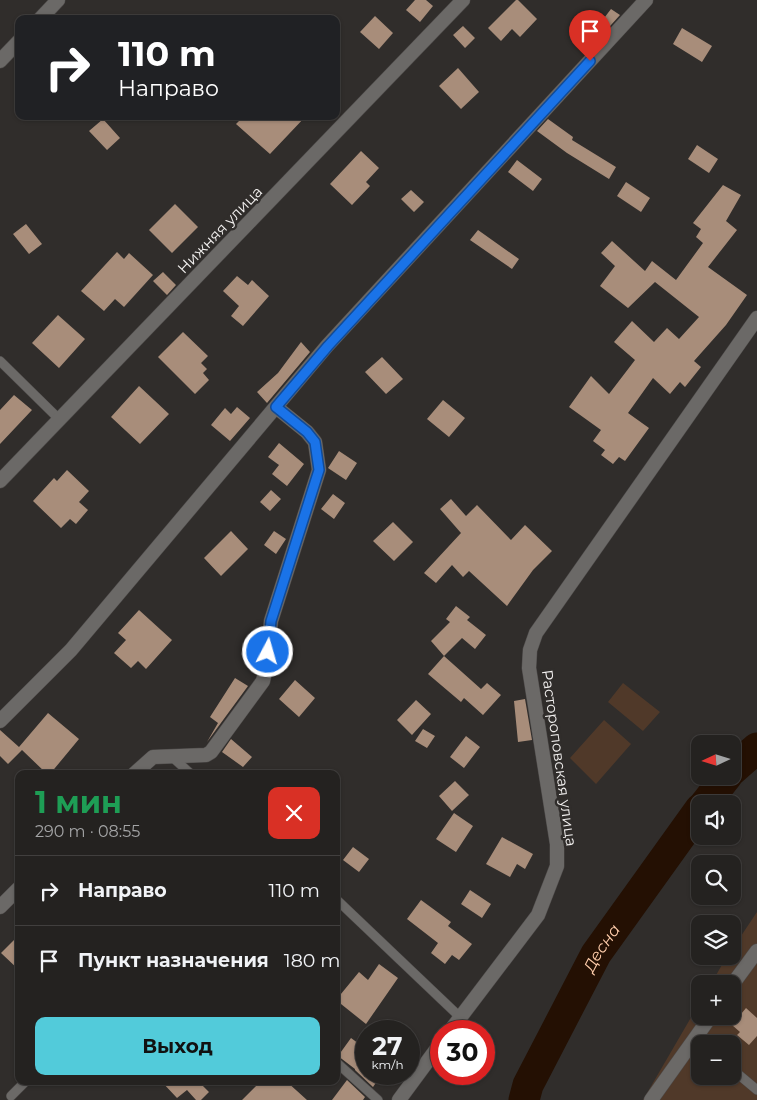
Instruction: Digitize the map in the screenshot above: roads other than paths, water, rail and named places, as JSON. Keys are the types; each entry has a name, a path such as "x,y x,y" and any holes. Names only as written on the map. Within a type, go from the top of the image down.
{"street":[{"path":"44,15 58,0"},
{"name":"Нижняя улица","path":"0,481 463,0"},
{"path":"0,721 71,650 328,346 643,1"},
{"path":"0,61 15,45"},
{"name":"Растороповская улица","path":"461,1018 538,915 557,866 557,844 529,668 530,650 536,633 757,318"},
{"path":"138,770 153,757 206,755 211,752 263,681 267,663 271,621 319,470 315,442 307,432 276,407"},
{"path":"0,907 15,892"},
{"path":"739,975 757,951"},
{"path":"652,1100 691,1051"},
{"path":"399,1100 430,1058"}],"lane":[{"path":"0,361 60,420"},
{"path":"170,755 187,770"},
{"path":"340,903 461,1018"},
{"path":"340,1066 378,1100"},
{"path":"741,1077 757,1090"},
{"path":"11,1096 22,1085"}],"waterway":[{"name":"Десна","path":"741,762 757,748"},
{"name":"Десна","path":"712,795 720,785"},
{"name":"Десна","path":"524,1100 528,1085 596,954 691,822"}]}
